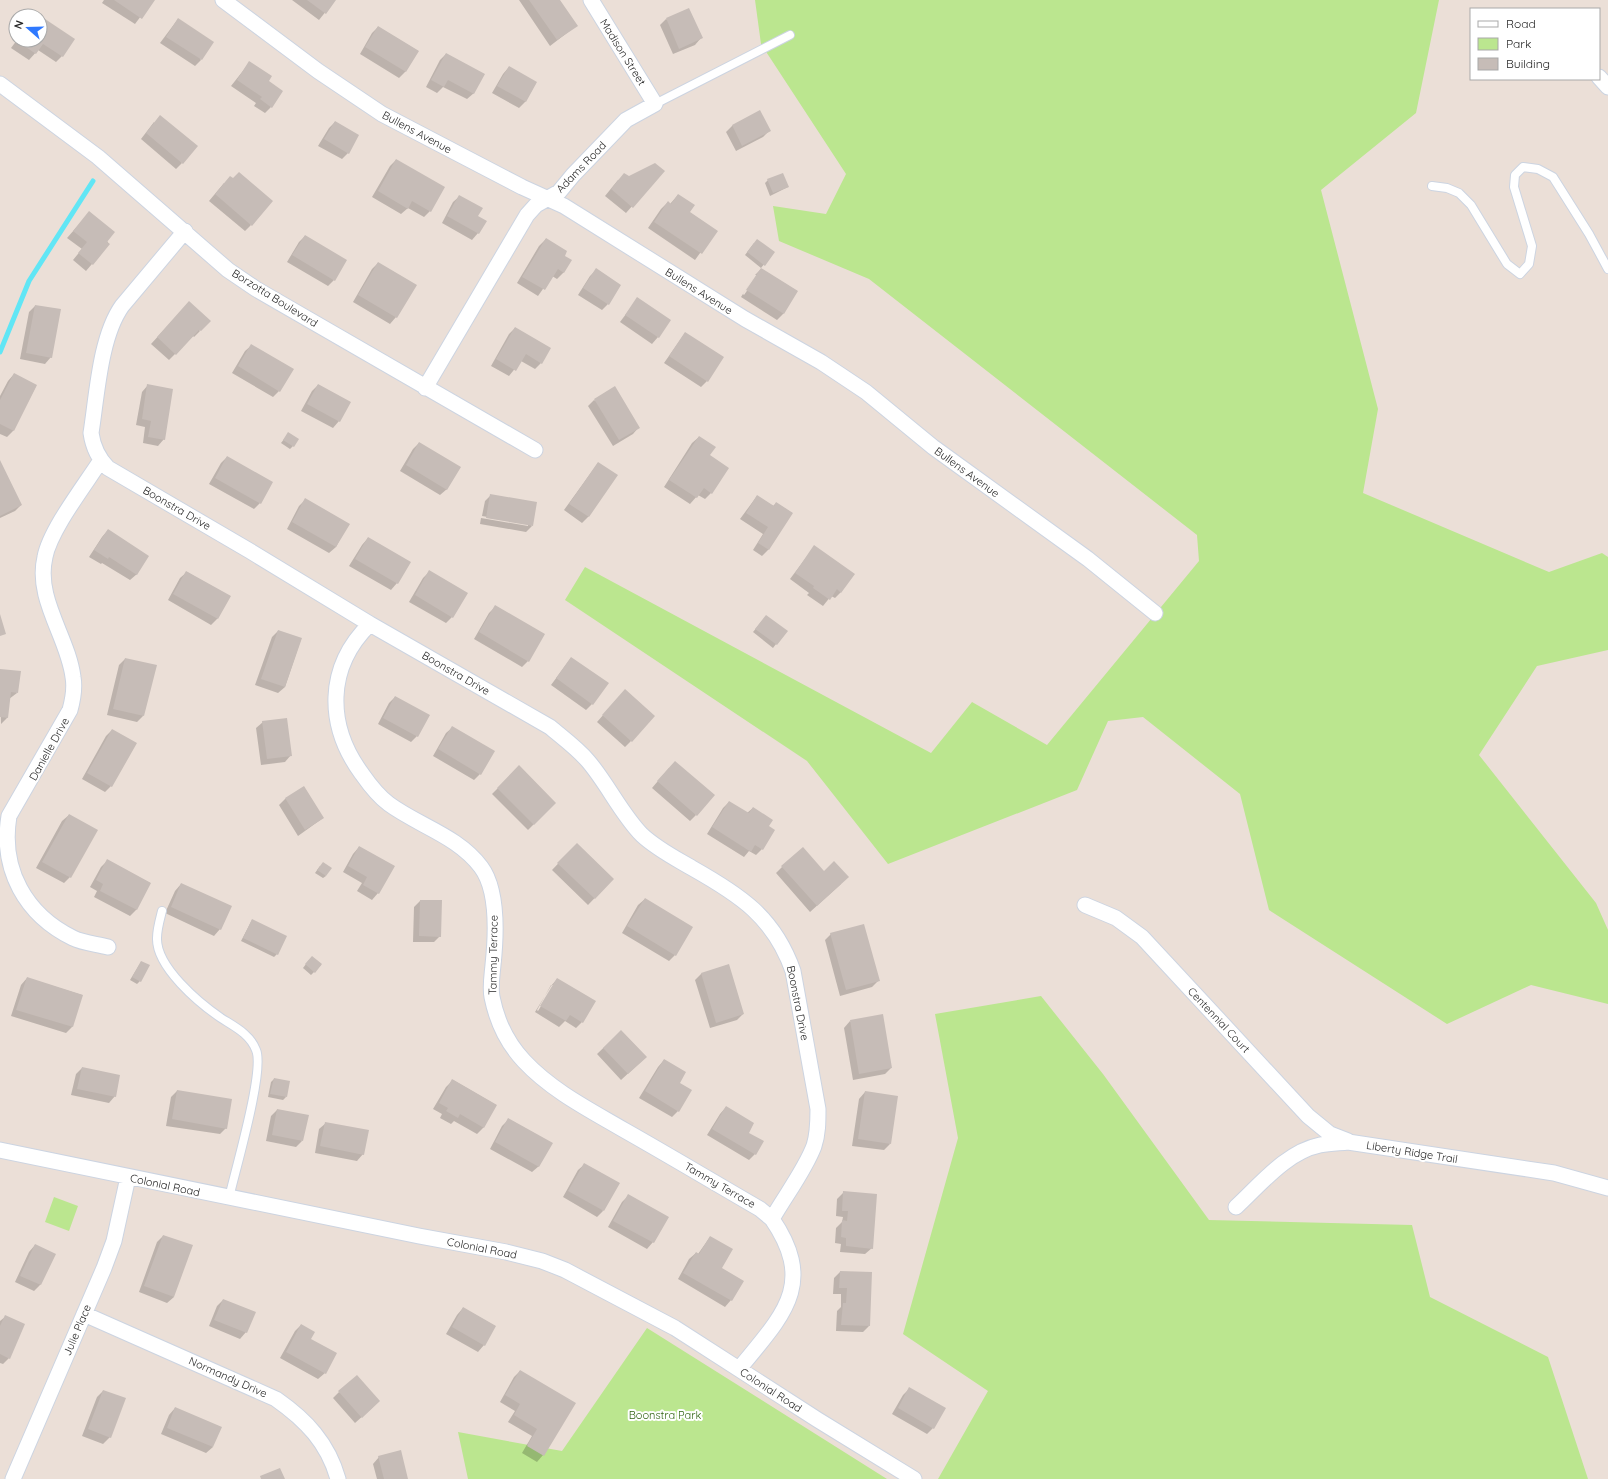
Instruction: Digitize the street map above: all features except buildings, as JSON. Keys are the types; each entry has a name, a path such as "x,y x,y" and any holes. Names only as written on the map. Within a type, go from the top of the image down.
{"street":[{"name":"Bullens Avenue","path":"223,0 318,71 382,114 564,206 745,319 821,362 866,392 933,447 1088,559 1155,612"},
{"name":"Madison Street","path":"591,0 655,104"},
{"path":"1600,78 1608,87"},
{"name":"Borzotta Boulevard","path":"0,84 98,157 228,270 256,289 425,388 535,450"},
{"name":"Adams Road","path":"425,388 527,215 536,205 559,192 573,175 626,120 655,104"},
{"name":"Boonstra Drive","path":"184,231 122,306 115,316 108,333 91,433 93,447 100,460 108,468 250,551 370,624 550,727 570,743 588,762 641,834 660,850 721,884 742,898 760,914 775,932 786,951 793,971 818,1109 818,1128 814,1146 797,1178 772,1219"},
{"name":"Danielle Drive","path":"100,460 50,541 44,558 43,575 46,593 73,676 74,694 70,710 10,816 5,827 3,844 4,863 11,881 22,898 36,914 53,927 73,938 108,947"},
{"name":"Tammy Terrace","path":"370,624 351,646 341,665 337,678 335,700 337,721 344,743 358,770 388,804 455,842 470,854 482,868 491,884 494,900 491,991 495,1011 502,1030 510,1043 524,1061 541,1077 579,1103 760,1209 772,1219 783,1236 791,1254 794,1271 793,1289 787,1305 770,1331 739,1369"},
{"name":"Centennial Court","path":"1085,905 1116,918 1142,937 1308,1116 1330,1134 1348,1142"},
{"name":"Liberty Ridge Trail","path":"1236,1207 1285,1162 1301,1152 1320,1145 1348,1142 1554,1173 1608,1188"},
{"name":"Colonial Road","path":"0,1150 229,1198 506,1252 542,1261 565,1270 675,1328 914,1479"},
{"name":"Julie Place","path":"13,1479 114,1241 128,1177"},
{"name":"Normandy Drive","path":"84,1314 276,1399 295,1412 311,1427 324,1445 334,1463 338,1479"}],"lane":[{"name":"Adams Road","path":"655,104 790,35"},
{"path":"1432,186 1447,188 1459,193 1472,205 1507,264 1520,274 1529,264 1532,246 1514,187 1515,175 1523,168 1538,169 1553,177 1589,234 1608,269"},
{"path":"162,911 156,938 163,958 182,986 205,1007 247,1034 257,1051 257,1078 229,1198"}],"green space":[{"path":"755,0 1439,0 1416,113 1321,190 1378,409 1363,493 1549,572 1602,553 1608,557 1608,650 1537,666 1479,755 1596,903 1608,930 1608,1004 1531,985 1447,1024 1269,910 1240,794 1143,717 1108,721 1077,790 888,864 807,761 565,600 585,567 931,753 972,702 1047,745 1199,561 1197,535 869,279 779,241 773,206 826,214 846,174 761,44"},
{"path":"1041,996 1103,1074 1209,1220 1412,1225 1430,1297 1548,1357 1588,1479 938,1479 988,1391 903,1334 958,1138 935,1014"},
{"path":"54,1197 78,1206 69,1231 45,1222"},
{"name":"Boonstra Park","path":"647,1328 887,1479 468,1479 458,1432 562,1451"}],"waterway":[{"path":"0,352 29,281 93,181"}]}
